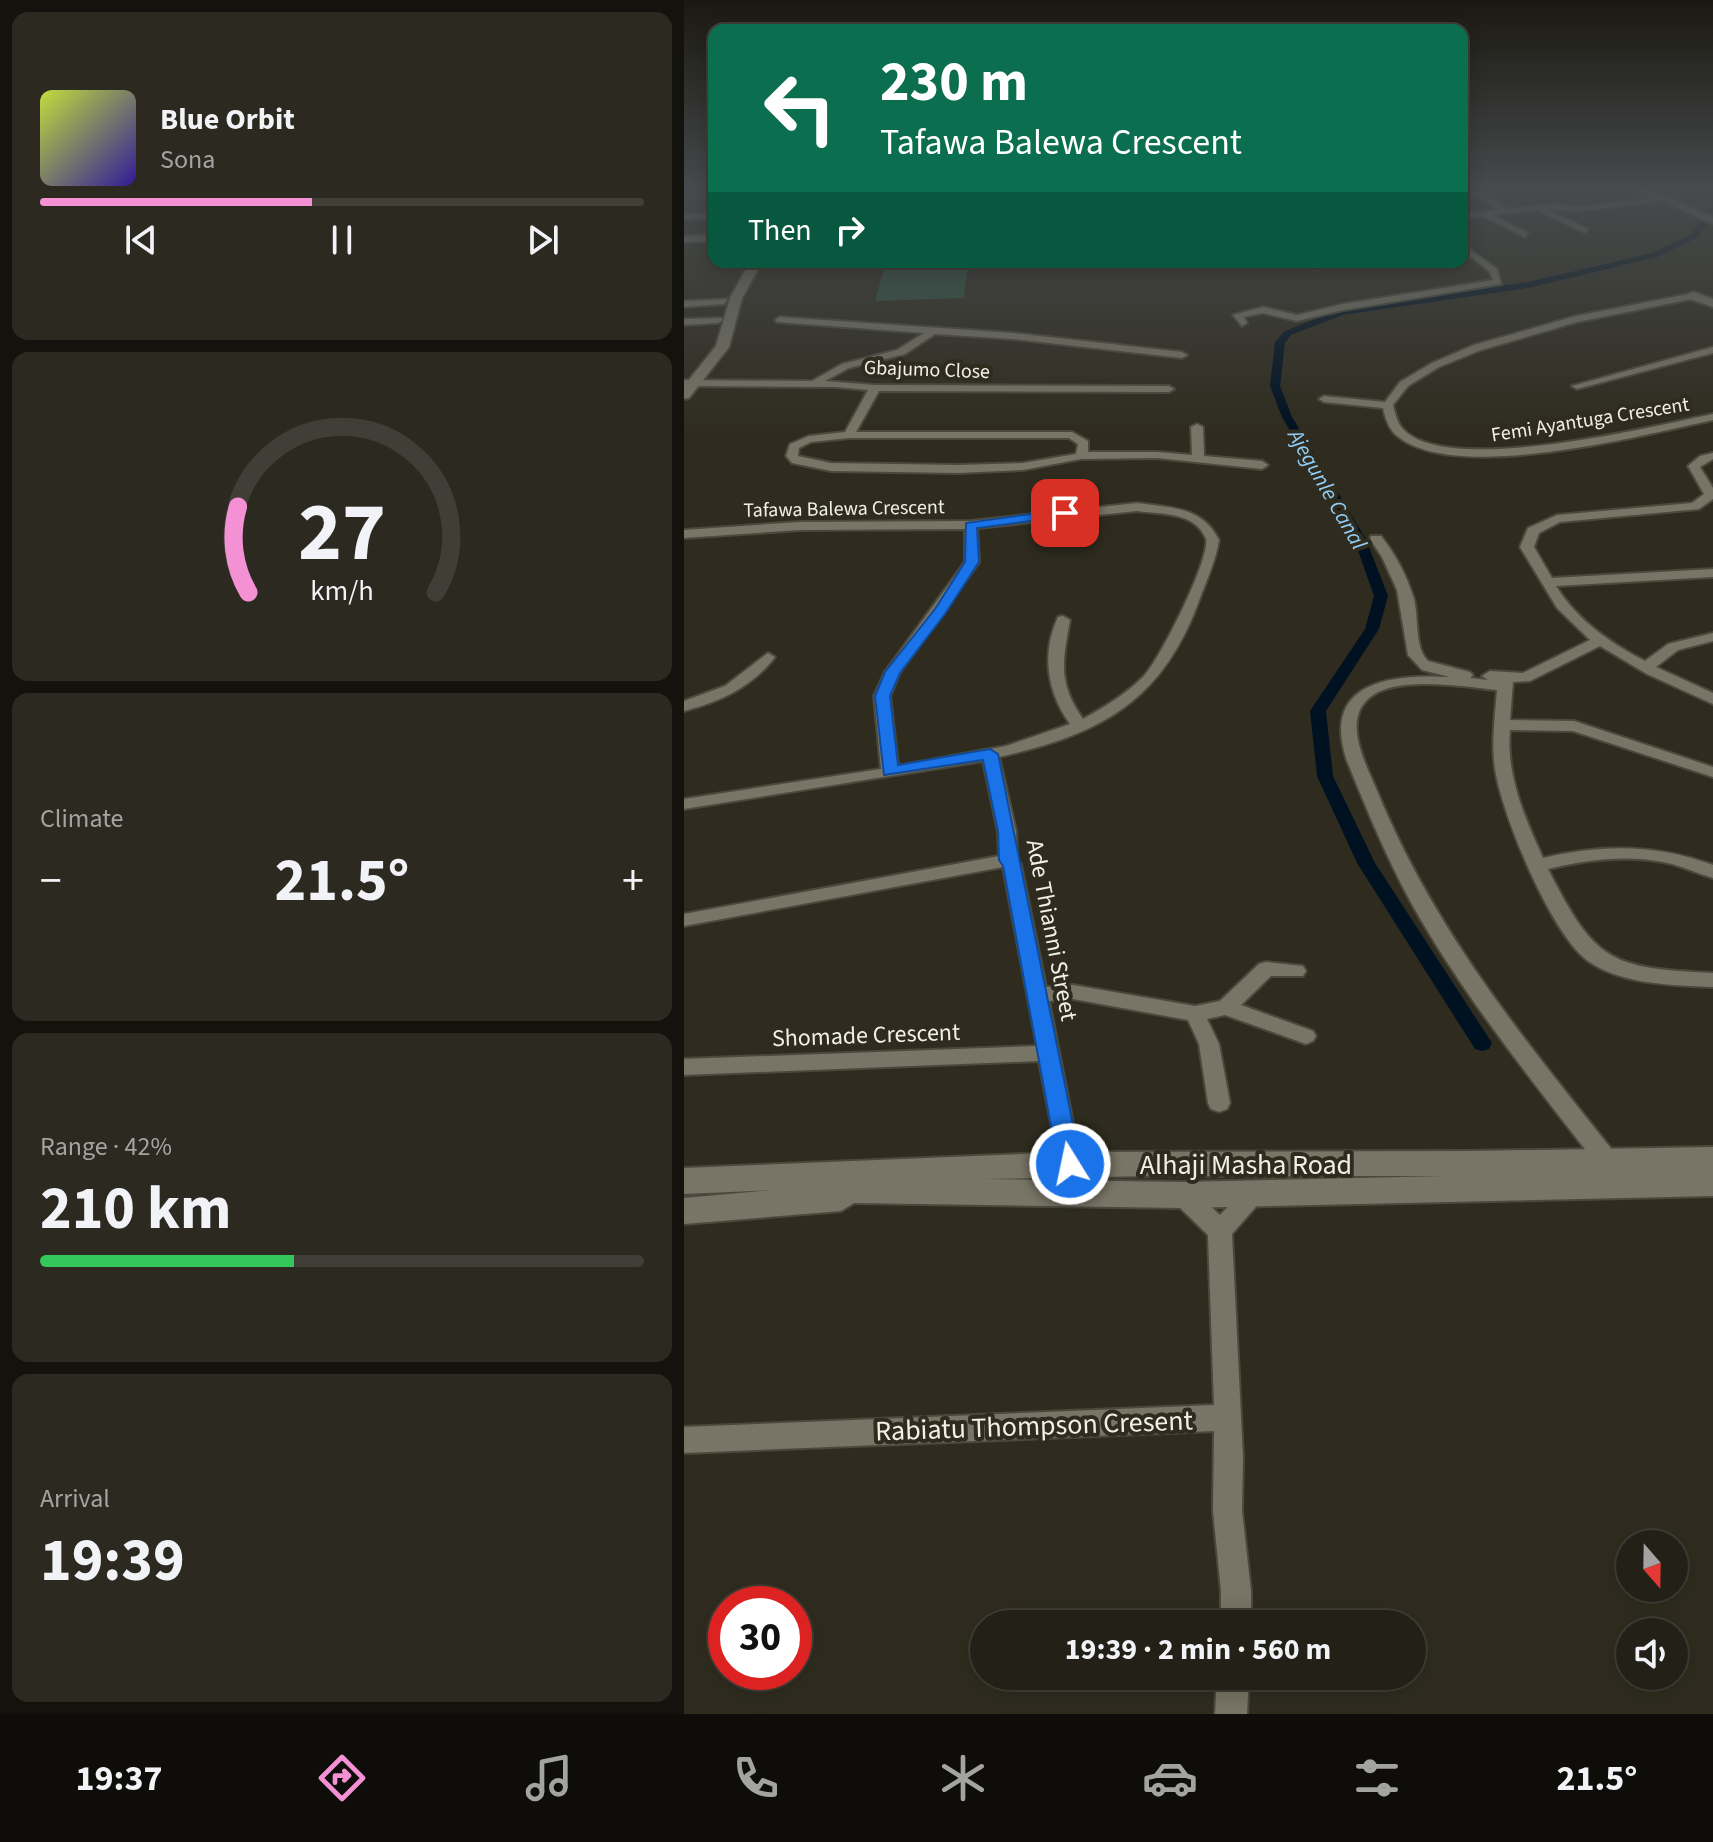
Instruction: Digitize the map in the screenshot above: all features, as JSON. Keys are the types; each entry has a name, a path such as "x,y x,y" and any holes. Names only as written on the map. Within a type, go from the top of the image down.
{"street":[{"path":"687,381 722,347 743,270"},
{"path":"684,395 687,381 708,351 724,301 750,270"},
{"path":"1242,323 1238,315 1248,310 1263,310 1297,318 1352,305 1498,282 1498,275 1493,270"},
{"path":"1324,399 1388,405 1399,386 1425,369 1477,347 1599,315 1704,297"},
{"path":"684,304 724,301"},
{"path":"684,322 718,320"},
{"path":"780,320 1027,337 1182,355"},
{"path":"816,383 841,366 903,351 934,330"},
{"path":"1577,386 1713,350"},
{"name":"Gbajumo Close","path":"687,381 816,383 875,388 1169,389"},
{"path":"849,435 875,388"},
{"name":"Femi Ayantuga Crescent","path":"1388,405 1391,421 1401,434 1416,443 1463,455 1575,443 1713,417"},
{"path":"1197,427 1198,458"},
{"path":"1081,456 1084,443 1072,435 849,435 809,439 794,446 792,456 796,461 831,467 1020,466 1081,456 1157,455 1262,465"},
{"path":"1713,456 1704,458 1694,466 1710,492 1710,498 1690,508 1580,516 1543,525 1533,531 1527,547 1560,603 1601,640 1647,667 1713,699"},
{"name":"Tafawa Balewa Crescent","path":"684,534 800,526 971,525 1128,507 1188,514 1207,528 1213,540 1210,555 1169,655 1149,680 1122,702 1079,725 990,754 684,804"},
{"path":"890,772 882,696 893,672 972,562 971,525"},
{"path":"1376,539 1393,563 1412,624 1414,655 1425,666 1506,681"},
{"path":"1549,582 1713,573"},
{"path":"1063,620 1054,680 1058,696 1079,725"},
{"path":"1647,667 1673,647 1713,637"},
{"path":"1600,1170 1465,973 1408,877 1374,806 1351,748 1351,713 1360,697 1371,689 1412,681 1506,681 1525,678 1601,640"},
{"path":"684,706 729,692 750,678 768,657"},
{"path":"1412,681 1425,666"},
{"path":"1506,681 1502,763 1516,815 1575,936 1591,953 1613,966 1633,972 1713,980"},
{"path":"1502,725 1574,726 1713,772"},
{"name":"Ade Thianni Street","path":"990,754 1007,831 1008,860 1012,865 1039,995 1070,1164"},
{"path":"1540,865 1593,853 1624,850 1662,854 1713,872"},
{"path":"684,920 1008,860"},
{"path":"1039,995 1073,992 1195,1014 1226,1007 1242,994 1259,973 1275,968 1296,971"},
{"path":"1226,1007 1306,1036"},
{"path":"1195,1014 1209,1044 1219,1103"},
{"name":"Shomade Crescent","path":"684,1067 1050,1053"},
{"name":"Alhaji Masha Road","path":"684,1181 816,1178 1182,1195 1255,1194 1713,1159"},
{"path":"684,1166 831,1164 899,1180"},
{"name":"Alhaji Masha Road","path":"684,1192 899,1180 1070,1164 1488,1177"},
{"name":"Alhaji Masha Road","path":"1600,1170 1713,1183"},
{"path":"684,1211 784,1205 899,1180"},
{"path":"1220,1231 1255,1194"},
{"path":"1182,1195 1220,1231 1225,1297 1225,1418"},
{"name":"Rabiatu Thompson Cresent","path":"684,1440 1225,1418 1229,1454 1227,1497 1238,1592 1237,1610"},
{"path":"1231,1714 1232,1690"}],"green space":[{"path":"884,270 967,270 964,298 875,301"}],"waterway":[{"name":"Ajegunle Canal","path":"1482,1043 1366,863 1325,776 1318,711 1372,629 1381,596 1360,539 1287,417 1275,386 1280,342 1288,333 1341,312 1528,285 1592,270"}],"route":[{"path":"1065,513 971,525 972,562 940,611 893,672 882,696 882,709 890,772 990,754 1007,831 1008,860 1012,865 1039,995 1070,1164"}]}
